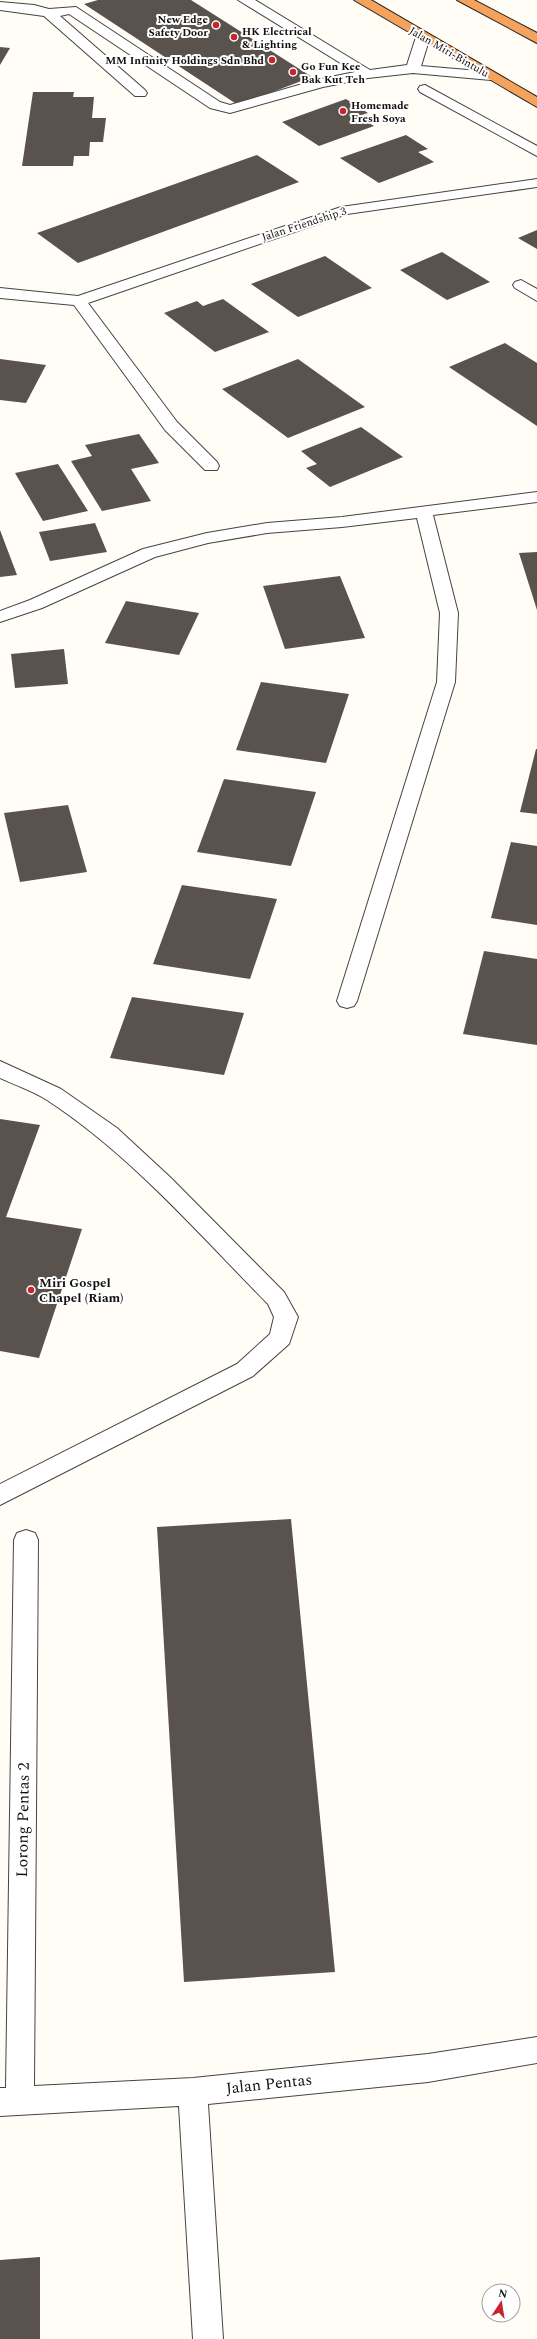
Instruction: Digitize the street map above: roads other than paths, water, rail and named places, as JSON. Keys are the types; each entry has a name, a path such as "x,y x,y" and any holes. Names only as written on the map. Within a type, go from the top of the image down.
{"highway":[{"name":"Jalan Miri-Bintulu","path":"362,0 537,103"},
{"path":"464,0 537,39"}],"street":[{"path":"245,0 368,74"},
{"path":"49,13 73,5 215,105 230,109 294,90 368,74 413,69 492,76"},
{"path":"0,6 34,9 49,13 140,93"},
{"path":"413,69 423,37"},
{"path":"424,88 537,152"},
{"name":"Jalan Friendship 3","path":"0,293 79,301 318,218 346,210 379,204 537,183"},
{"path":"521,285 537,296"},
{"path":"79,301 171,426 211,466"},
{"path":"0,617 36,604 149,553 200,540 267,528 424,512 537,497"},
{"path":"348,1001 446,682 449,613 424,512"},
{"path":"0,1069 53,1094 109,1134 163,1184 276,1298 286,1317 281,1338 245,1370 0,1495"},
{"name":"Lorong Pentas 2","path":"10,2101 26,1540"},
{"name":"Jalan Pentas","path":"10,2101 192,2092 428,2068 537,2050"},
{"path":"192,2092 208,2339"}],"place":[{"name":"New Edge Safety Door","path":"216,25"},
{"name":"HK Electrical & Lighting","path":"234,37"},
{"name":"MM Infinity Holdings Sdn Bhd","path":"272,60"},
{"name":"Go Fun Kee Bak Kut Teh","path":"293,72"},
{"name":"Homemade Fresh Soya","path":"343,111"},
{"name":"Miri Gospel Chapel (Riam)","path":"31,1290"}]}
